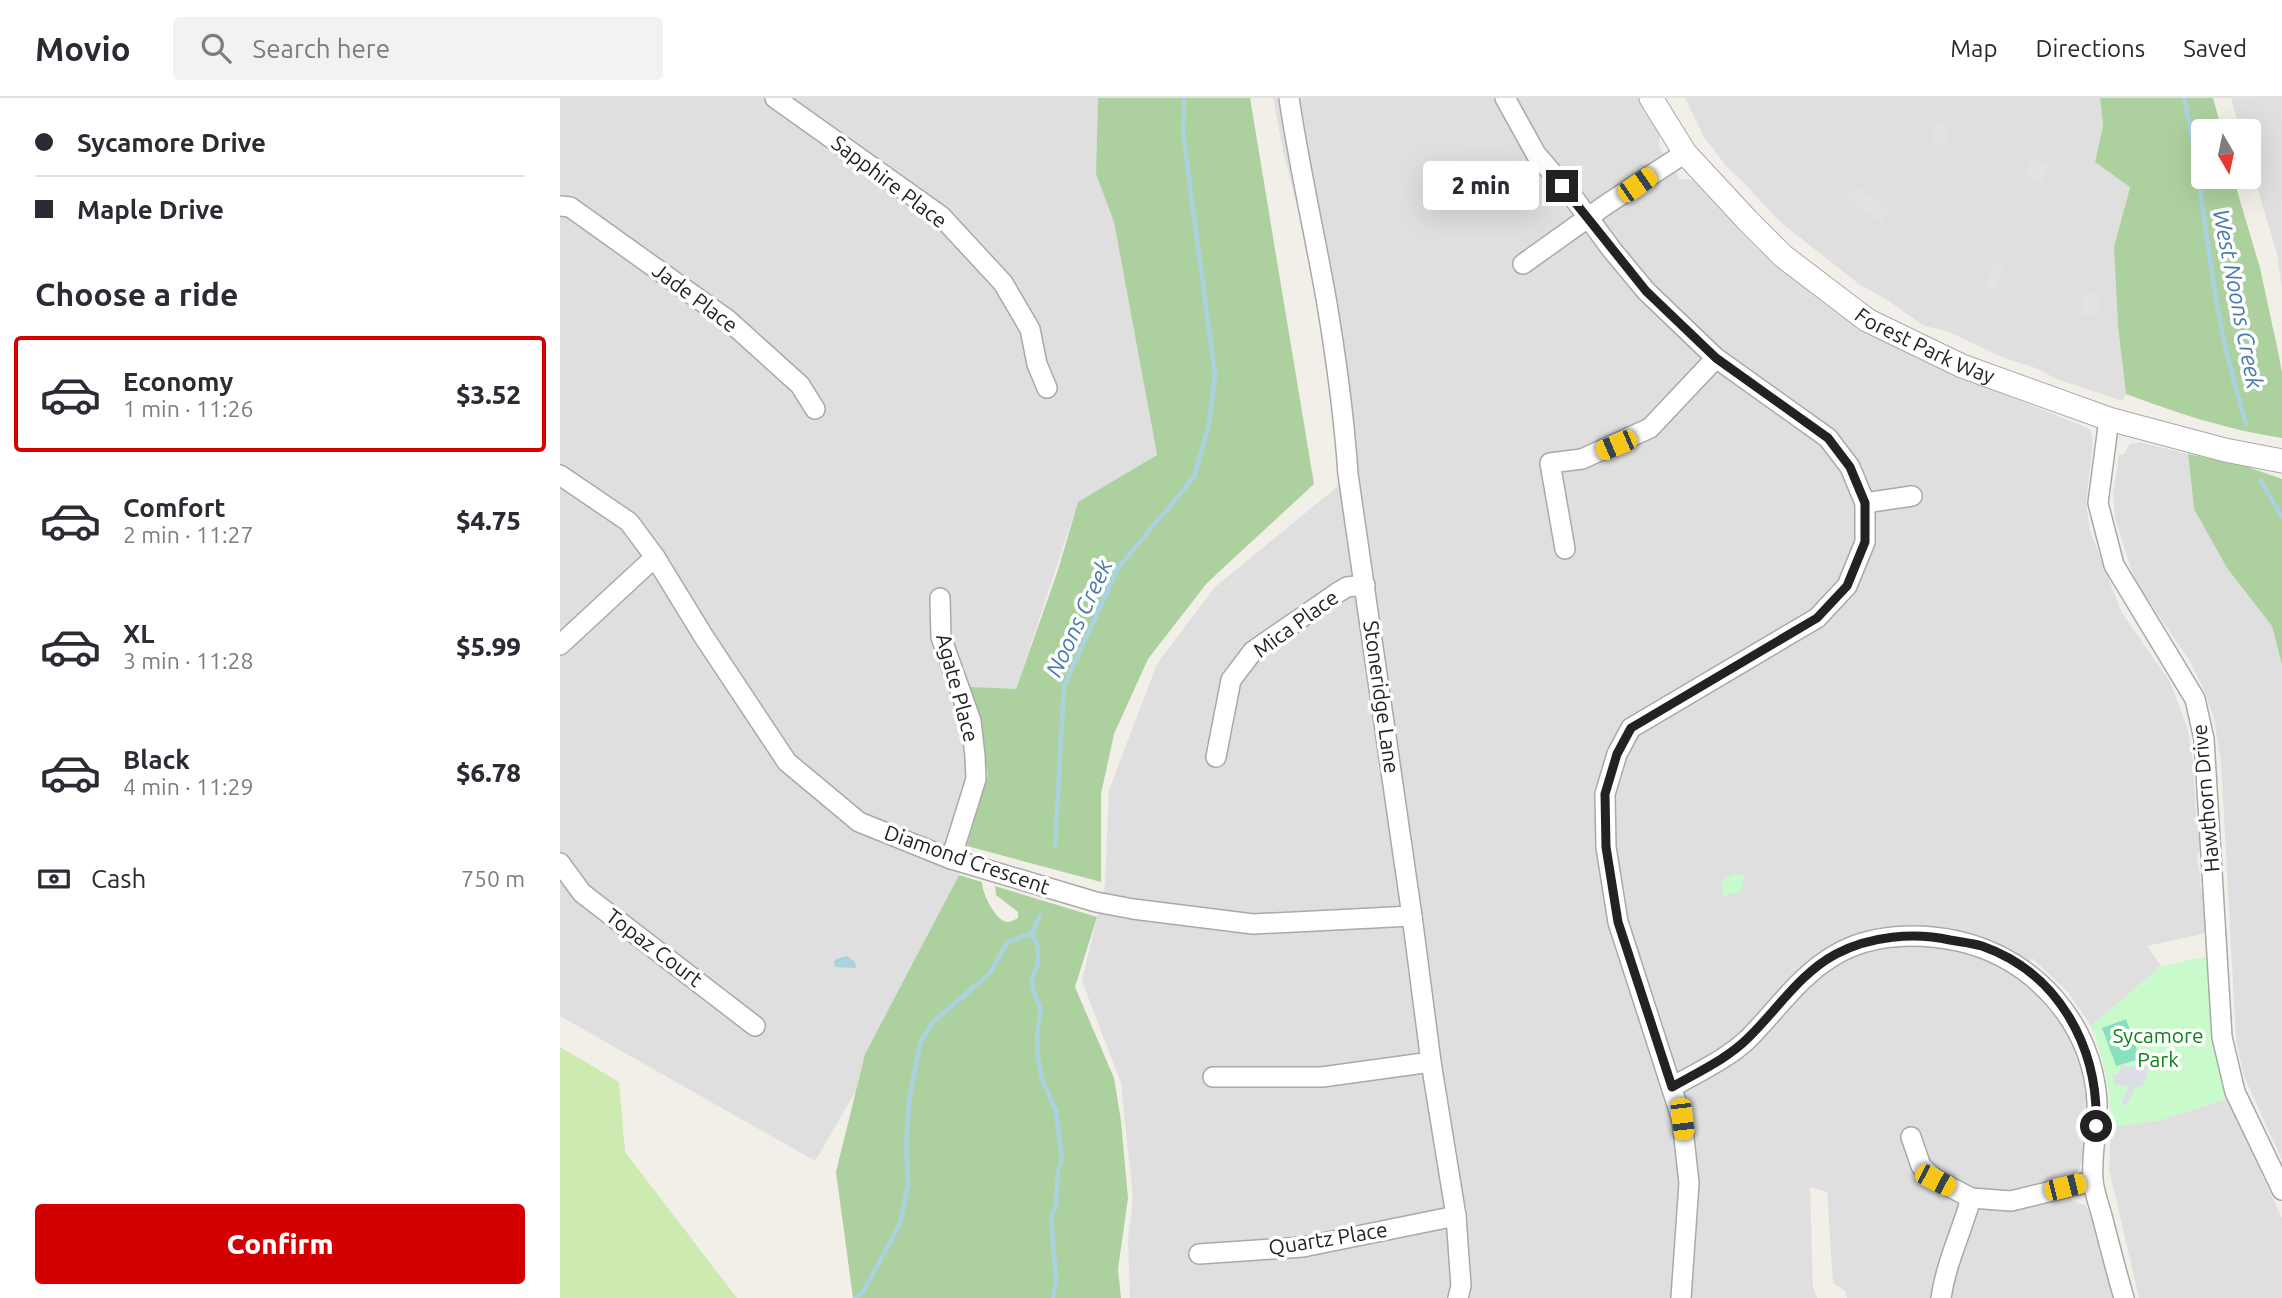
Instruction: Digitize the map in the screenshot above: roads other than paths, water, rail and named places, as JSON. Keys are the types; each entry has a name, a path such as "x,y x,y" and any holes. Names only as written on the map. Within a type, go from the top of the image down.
{"street":[{"name":"Sapphire Place","path":"775,98 941,216 1003,283 1030,328 1037,364 1047,388"},
{"name":"Stoneridge Lane","path":"1289,98 1297,157 1326,299 1343,404 1348,474 1431,1062 1456,1216 1461,1286 1458,1298"},
{"path":"1505,98 1536,155 1646,291 1716,358 1828,438 1850,467 1865,503 1865,542 1847,586 1817,618 1631,728 1617,754 1605,794 1606,847 1618,922 1682,1119 1689,1183 1681,1298"},
{"name":"Forest Park Way","path":"1651,98 1685,153 1748,221 1783,256 1867,320 1962,366 2109,419 2225,450 2282,461"},
{"path":"1523,264 1685,153"},
{"name":"Jade Place","path":"560,206 570,207 728,320 800,385 815,409"},
{"path":"1565,549 1550,463 1582,459 1650,428 1716,358"},
{"name":"Hawthorn Drive","path":"2109,419 2098,503 2114,565 2194,699 2204,739 2221,1037 2235,1092 2282,1191"},
{"name":"Diamond Crescent","path":"560,475 629,522 655,557 704,638 787,762 859,822 951,859 1096,902 1133,909 1253,924 1412,916"},
{"path":"1865,503 1912,495"},
{"path":"560,645 655,557"},
{"name":"Mica Place","path":"1216,757 1231,680 1253,651 1347,587 1365,585"},
{"name":"Agate Place","path":"940,598 941,637 971,720 976,768 976,779 951,859"},
{"name":"Topaz Court","path":"560,863 582,893 755,1026"},
{"path":"1672,1087 1716,1062 1746,1040 1805,976 1837,953 1880,938 1929,935 1982,946 2018,965 2057,1000 2078,1034 2089,1061 2096,1087 2097,1105 2093,1181 2123,1298"},
{"path":"1213,1077 1322,1077 1431,1062"},
{"path":"1911,1137 1921,1166 1935,1180 1971,1198 2011,1201 2093,1181"},
{"path":"1941,1298 1946,1272 1971,1198"},
{"name":"Quartz Place","path":"1199,1254 1303,1247 1456,1216"}],"water":[{"path":"847,956 855,962 856,968 835,967 836,959"}],"waterway":[{"name":"Noons Creek","path":"1055,846 1064,686 1118,568 1194,477 1209,425 1215,375 1183,133 1184,98"},
{"name":"West Noons Creek","path":"2184,98 2221,326 2246,424"},
{"name":"West Noons Creek","path":"2261,481 2282,517"},
{"name":"Noons Creek","path":"855,1298 863,1292 900,1224 908,1184 906,1142 910,1096 920,1043 933,1022 989,974 1008,942 1032,933 1040,915"},
{"path":"1032,933 1038,947 1038,965 1032,977 1032,987 1041,1010 1037,1034 1038,1059 1042,1079 1056,1111 1062,1160 1058,1170 1056,1205 1051,1217 1056,1280 1053,1298"}],"park label":[{"name":"Sycamore Park","path":"2158,1048"}]}
